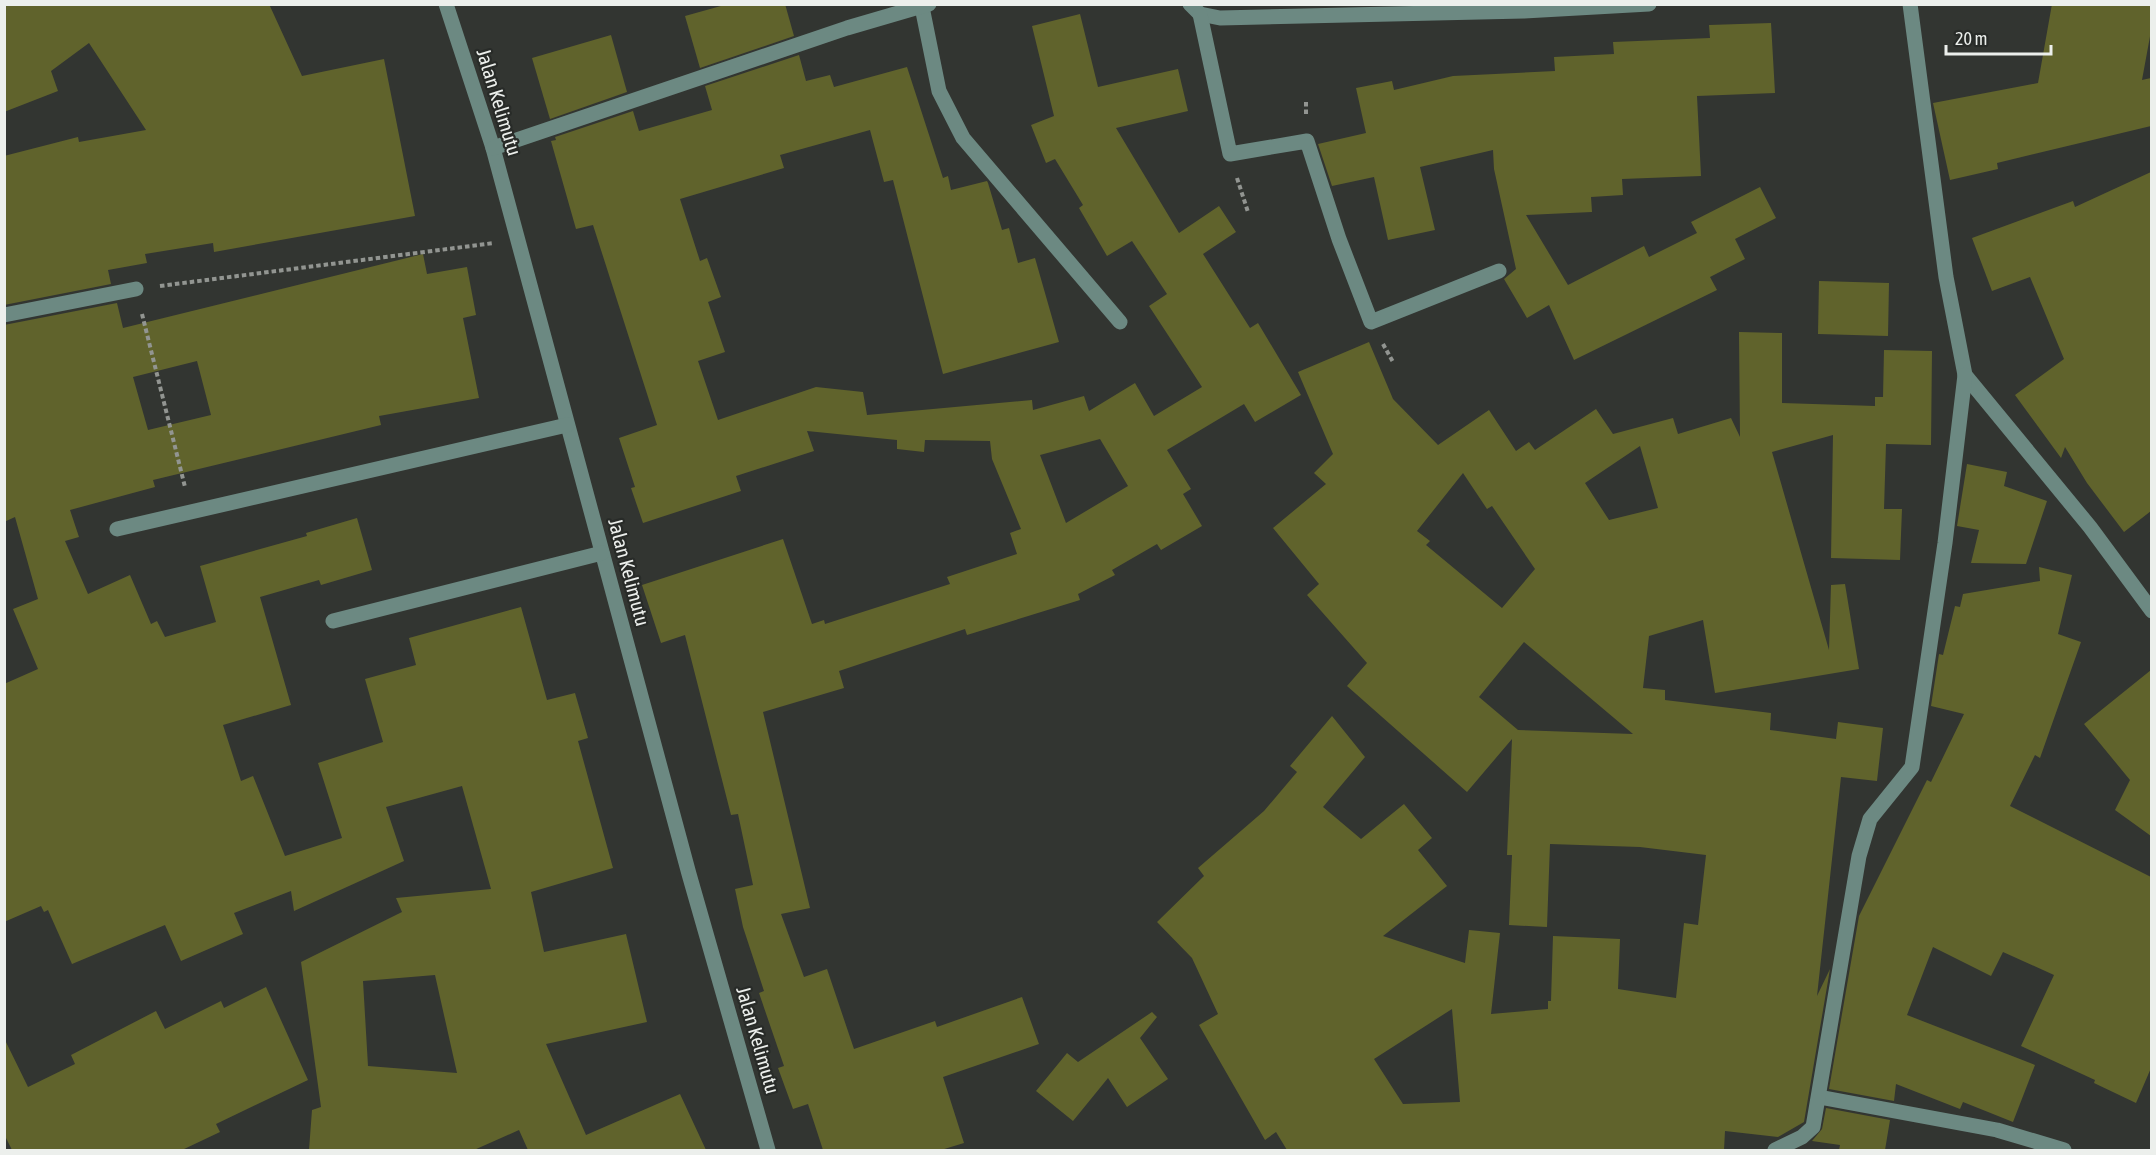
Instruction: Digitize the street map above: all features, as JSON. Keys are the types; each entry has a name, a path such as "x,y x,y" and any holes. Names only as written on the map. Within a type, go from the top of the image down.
{"street":[{"name":"Jalan Kelimutu","path":"446,4 493,148 689,874 768,1150"},
{"path":"1195,9 1220,18 1524,11 1649,4"},
{"path":"1775,1150 1802,1137 1813,1127 1859,856 1870,819 1912,767 1945,543 1965,375 1946,277 1910,4"},
{"path":"493,148 847,28 925,5 939,91 963,138 1120,322"},
{"path":"1195,9 1230,154 1307,141 1339,239 1371,322 1499,271"},
{"path":"4,315 136,289"},
{"path":"1965,375 2090,527 2151,611"},
{"path":"117,529 567,424"},
{"path":"333,621 602,553"},
{"path":"1819,1097 1997,1130 2064,1150"}],"path":[{"path":"1230,154 1248,212"},
{"path":"191,511 136,289 518,240"}],"building":[{"path":"4,4 269,4 302,76 384,59 415,216 214,252 213,243 145,254 147,263 108,270 111,284 4,305 4,156 78,137 79,142 146,130 89,43 51,71 58,91 4,112"},
{"path":"728,4 785,4 794,36 700,68 685,16"},
{"path":"2052,4 2151,4 2151,31 2142,80 2151,78 2151,126 1997,163 1998,169 1950,180 1933,103 2038,83"},
{"path":"1080,14 1098,87 1178,69 1188,111 1116,128 1179,233 1219,206 1236,232 1203,254 1250,328 1258,323 1301,395 1255,422 1244,404 1167,450 1191,489 1183,494 1202,526 1161,550 1157,544 1112,570 1115,575 1078,594 1080,600 967,635 965,629 839,671 844,688 763,712 810,908 781,914 804,977 827,969 854,1049 935,1021 937,1027 1022,997 1039,1044 943,1077 964,1143 941,1150 823,1150 808,1104 793,1109 778,1068 784,1066 759,993 764,991 743,927 735,889 753,885 738,814 731,815 685,635 661,643 642,585 783,539 812,624 824,620 825,624 950,584 947,577 1017,554 1010,533 1021,529 992,459 990,441 925,440 924,452 897,449 897,440 807,431 814,451 736,476 741,491 643,523 631,488 635,487 619,438 657,425 593,225 576,229 551,141 556,140 555,137 633,111 639,131 712,110 705,86 799,55 806,81 830,75 834,87 907,67 943,178 948,176 951,190 987,181 1002,230 1009,228 1018,263 1035,258 1059,342 943,374 893,180 884,182 870,130 780,155 784,168 680,199 700,261 707,258 721,297 708,302 725,352 698,361 718,420 816,387 863,392 867,415 1032,400 1033,410 1084,396 1089,411 1135,383 1154,416 1202,387 1149,306 1167,294 1132,241 1107,256 1079,208 1083,205 1055,159 1046,163 1031,125 1054,116 1032,26","holes":["1100,439 1128,486 1066,523 1040,455"]},
{"path":"1771,23 1775,93 1697,96 1701,176 1622,179 1623,195 1591,197 1592,212 1526,215 1568,285 1644,246 1649,257 1697,233 1691,222 1760,187 1776,218 1735,239 1745,259 1710,277 1717,290 1574,360 1549,305 1527,318 1504,279 1516,269 1494,169 1493,150 1420,167 1435,230 1388,240 1374,177 1332,186 1318,144 1366,133 1356,88 1392,81 1394,90 1453,76 1555,71 1554,57 1614,54 1613,42 1710,38 1709,25"},
{"path":"611,35 627,92 550,119 532,58"},
{"path":"2151,172 2151,511 2124,532 2087,483 2065,447 2061,458 2015,395 2064,359 2030,277 1992,291 1972,238 2073,201 2075,207"},
{"path":"423,254 427,274 467,267 476,315 463,318 479,398 379,416 381,425 153,480 155,487 70,510 79,537 65,541 88,594 130,575 151,624 157,621 165,637 216,622 200,566 307,536 306,533 357,518 372,570 321,585 319,580 260,597 291,705 223,725 241,781 253,776 285,856 342,838 318,763 383,742 365,679 416,665 409,638 521,607 547,700 575,693 588,738 578,741 613,868 531,892 544,952 626,934 647,1022 546,1044 586,1135 680,1094 706,1150 528,1150 519,1130 474,1150 309,1150 312,1110 321,1107 301,962 402,912 396,898 491,889 462,786 386,807 404,861 294,911 291,891 234,913 243,934 181,961 165,925 72,964 48,910 44,912 41,906 4,922 4,684 38,669 13,609 38,599 15,517 4,522 4,325 117,303 123,328","holes":["197,361 211,415 148,430 133,377","435,975 457,1073 368,1066 363,981"]},
{"path":"1819,281 1889,283 1888,336 1818,334"},
{"path":"1739,332 1782,333 1782,403 1875,406 1875,397 1883,397 1884,350 1932,351 1931,445 1886,444 1884,509 1902,509 1900,560 1831,558 1833,435 1772,452 1829,650 1831,585 1845,584 1859,669 1715,693 1703,620 1649,636 1643,688 1665,690 1665,700 1771,713 1770,730 1836,739 1838,722 1883,728 1877,781 1841,777 1817,996 1830,969 1804,1122 1778,1137 1725,1131 1724,1150 1287,1150 1276,1132 1265,1140 1199,1025 1218,1014 1192,958 1157,922 1204,876 1198,868 1264,811 1297,772 1290,766 1332,716 1365,757 1323,807 1361,839 1404,804 1432,838 1418,850 1447,886 1383,936 1465,963 1469,930 1500,933 1491,1014 1548,1009 1548,1001 1551,1001 1553,936 1620,939 1618,989 1676,998 1684,923 1698,925 1706,855 1640,847 1550,844 1547,927 1509,925 1512,855 1507,855 1512,739 1467,792 1347,686 1367,663 1307,595 1319,584 1273,528 1326,484 1314,473 1333,454 1298,372 1369,342 1393,399 1438,445 1489,410 1516,451 1529,442 1535,450 1596,409 1613,434 1673,418 1678,434 1731,418 1740,437","holes":["1640,446 1658,508 1609,520 1585,483","1463,473 1487,509 1492,506 1535,569 1502,608 1426,545 1430,541 1417,531","1524,642 1633,734 1518,730 1479,697","1452,1009 1460,1102 1403,1104 1374,1059"]},
{"path":"1967,464 2007,472 2004,486 2047,501 2026,564 1971,563 1979,530 1957,526"},
{"path":"2039,567 2072,575 2058,634 2081,642 2040,758 2035,755 2010,806 2151,877 2151,1068 2136,1103 2094,1083 2095,1080 2021,1046 2054,975 2003,952 1991,976 1933,947 1907,1015 2035,1065 2013,1122 1963,1102 1960,1109 1896,1084 1894,1101 1829,1089 1859,916 1927,780 1931,782 1964,714 1931,706 1939,654 1943,655 1955,606 1960,607 1963,594 2040,581"},
{"path":"2151,670 2151,836 2115,810 2130,780 2084,724"},
{"path":"266,987 308,1080 216,1124 220,1132 182,1150 12,1150 4,1134 4,1038 28,1087 75,1064 71,1055 156,1011 165,1029 221,1001 224,1008"},
{"path":"1152,1012 1157,1017 1140,1038 1168,1079 1127,1107 1108,1078 1073,1121 1036,1091 1067,1053 1078,1062"},
{"path":"1826,1108 1890,1120 1885,1150 1839,1150 1840,1145 1812,1141 1822,1129"}]}
